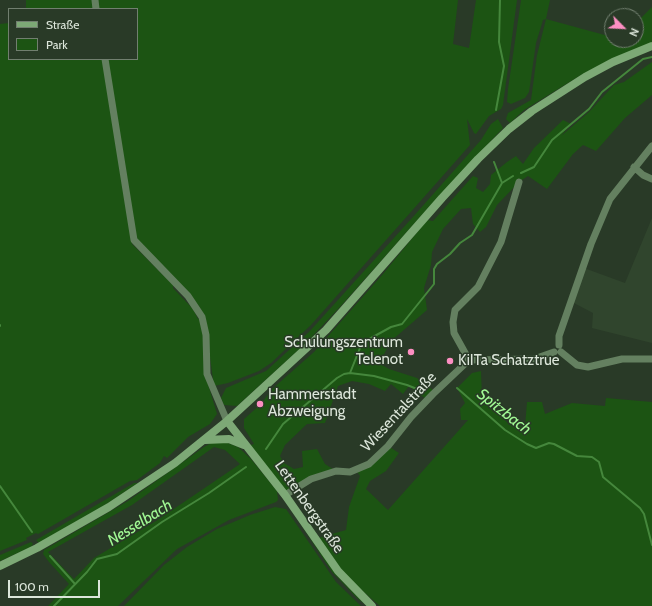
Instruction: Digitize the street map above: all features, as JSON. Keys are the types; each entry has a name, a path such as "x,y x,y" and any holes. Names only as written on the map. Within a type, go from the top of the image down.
{"main road":[{"path":"0,566 37,548 109,507 175,463 204,440 227,421 326,330 442,198 478,159 509,129 532,111 585,77 613,62 652,46"},
{"name":"Lettenbergstraße","path":"227,421 285,495 338,572 372,606"},
{"path":"204,440 229,439 247,446"}],"street":[{"path":"105,60 134,240 188,296 202,317 206,335 207,374 227,421"},
{"path":"558,350 559,336 591,244 610,200 634,167 652,146"},
{"path":"634,167 643,175 652,179"},
{"path":"519,182 517,194 498,249 478,287 455,310 452,322 454,333 469,360 534,359 558,350"},
{"path":"558,350 577,365 588,367 622,359 652,359"},
{"name":"Wiesentalstraße","path":"285,495 311,479 336,472 350,472 369,464 388,446 411,417 433,394 469,360"}],"shaded area":[{"path":"652,218 652,343 592,328 593,313 572,302 584,268 625,283"}],"green space":[{"path":"26,0 458,0 453,44 469,48 476,0 517,0 503,105 501,109 489,116 476,134 474,133 467,119 470,145 311,325 271,363 259,371 228,383 214,386 209,350 205,374 217,414 210,424 188,437 167,458 164,456 160,463 137,480 130,481 38,534 36,533 26,538 27,540 0,551 0,24 8,23 8,60 138,60 138,8 26,8","holes":["129,221 136,239 199,306 204,317 198,319 193,309 173,288 173,285 132,244"]},
{"path":"521,0 550,0 546,19 543,20 536,43 529,92 525,98 511,104 507,102 508,89"},
{"path":"652,7 652,43 644,47 644,15"},
{"path":"546,19 604,35 604,48 641,48 581,75 524,110 510,123 506,119 508,113 531,100 537,55"},
{"path":"652,62 652,95 625,118 596,151 583,145 573,154 547,189 528,176 519,182 497,205 486,227 480,232 473,224 471,208 461,209 443,229 432,252 431,265 424,288 427,310 391,341 381,360 382,365 389,369 417,378 433,390 426,399 409,386 403,394 391,384 385,391 369,384 352,381 338,386 325,423 307,424 285,445 280,456 284,463 294,469 303,467 302,451 317,449 325,464 336,471 311,479 285,495 247,446 254,444 244,428 244,419 261,404 271,390 314,352 383,274 427,220 433,221 473,176 478,178 476,188 483,192 490,184 491,175 507,162 516,156 523,164 534,148 563,120 571,124 561,136 589,112 614,85 624,82"},
{"path":"498,119 503,128 305,344 237,406 224,405 221,398 226,388 266,371 309,332 481,140 491,124"},
{"path":"481,371 482,399 493,400 498,411 509,425 525,426 527,402 542,402 545,414 572,403 605,406 606,398 652,402 652,606 380,606 344,575 318,538 346,530 349,507 360,476 356,470 388,446 399,453 386,471 370,481 366,489 388,510 468,420 461,420 460,409 465,403 457,388 472,373"},
{"path":"213,442 228,443 238,447 251,459 277,491 278,500 229,520 177,549 118,606 48,606 69,584 43,554 44,550 128,501","holes":["214,447 225,450 240,464 156,521 94,558 74,579 48,552 132,505"]},
{"path":"134,483 138,483 102,507 39,543 36,540"},
{"path":"289,506 338,577 367,606 357,598 332,572"},
{"path":"275,507 286,509 336,582 361,606 124,606 164,565 187,547 217,529 250,515"},
{"path":"31,542 33,544 31,547 0,561 0,555"}],"waterway":[{"path":"496,110 504,66 499,42 500,0"},
{"path":"521,173 534,167 552,140 589,109 602,92 643,59 652,57"},
{"path":"494,162 502,183"},
{"path":"350,373 362,343 391,327 402,324 434,284 434,269 437,264 450,254 460,243 472,235 502,183 513,176"},
{"name":"Nesselbach","path":"266,449 283,424 337,378 344,374 350,373 374,376 407,385 422,391"},
{"name":"Spitzbach","path":"457,388 505,430 527,444 536,448 549,443 554,444 577,456 592,457 599,462 603,477 640,508 644,514 652,545"},
{"name":"Nesselbach","path":"54,606 87,572 97,559 117,554 162,522 209,493 246,467"},
{"path":"0,486 32,532"},
{"path":"50,556 75,584"}],"place":[{"name":"Schulungszentrum Telenot","path":"411,352"},
{"name":"KiITa Schatztrue","path":"450,361"},
{"name":"Hammerstadt Abzweigung","path":"260,404"}]}
